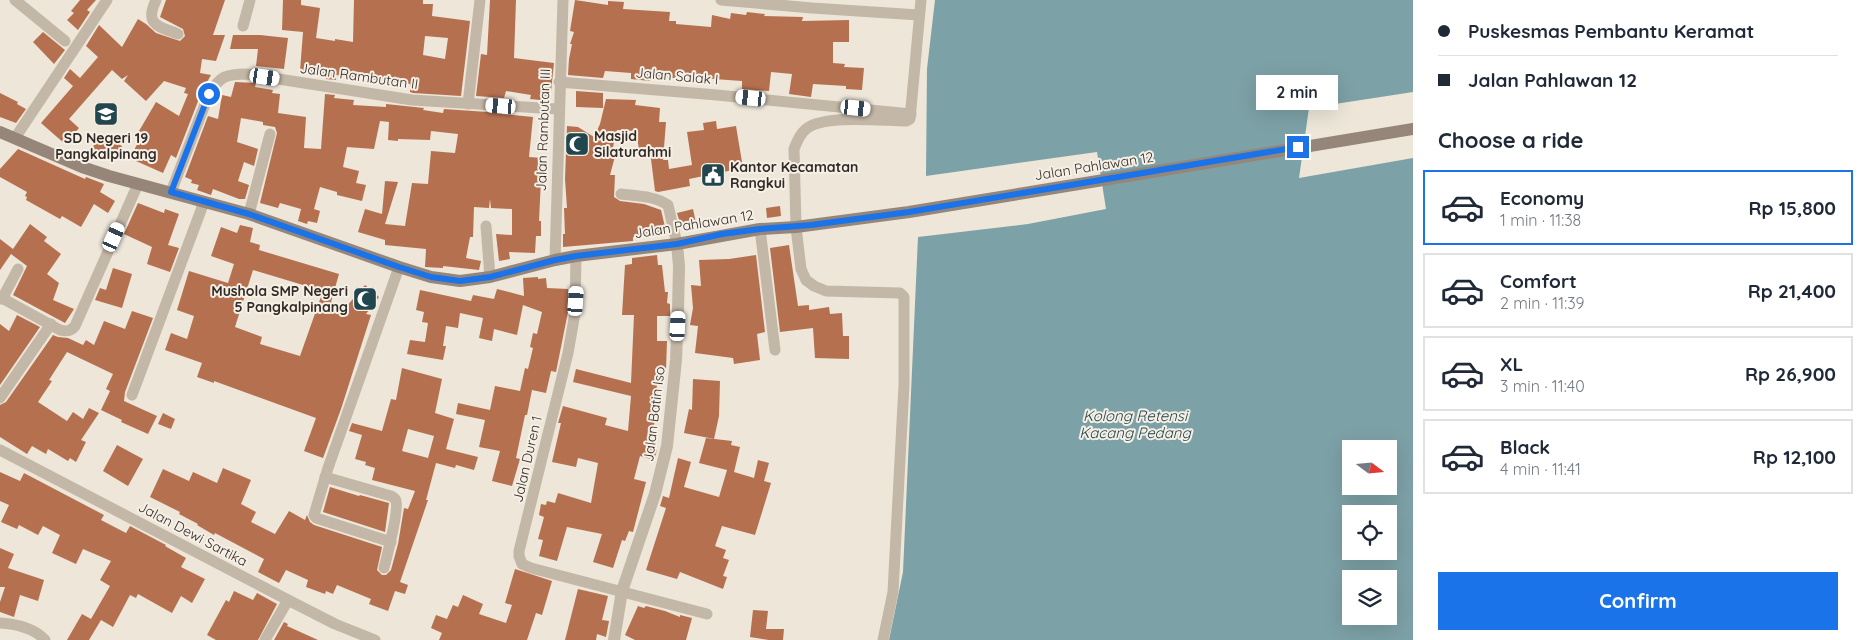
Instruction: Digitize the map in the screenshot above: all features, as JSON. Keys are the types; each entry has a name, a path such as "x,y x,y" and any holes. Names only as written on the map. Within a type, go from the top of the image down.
{"main road":[{"name":"Jalan Pahlawan 12","path":"0,132 82,167 249,214 431,277 460,281 490,277 576,256 677,244 722,234 909,212 1413,129"}],"street":[{"path":"16,0 65,41"},
{"path":"15,138 96,20 107,0"},
{"path":"156,0 151,13 152,21 158,26 178,34"},
{"path":"243,26 250,0"},
{"path":"468,104 480,0"},
{"name":"Jalan Rambutan III","path":"555,260 558,109 563,0"},
{"path":"721,0 919,15"},
{"path":"883,640 893,592 904,385 904,297 900,293 826,291 806,280 801,269 796,226 794,149 798,138 806,129 816,123 832,120 906,121 910,119 921,0"},
{"name":"Jalan Rambutan II","path":"171,192 209,94 219,80 225,76 246,74 412,100 558,109"},
{"name":"Jalan Salak I","path":"559,82 911,114"},
{"path":"249,214 270,134"},
{"path":"18,269 1,298 64,331 69,331 76,326 138,184"},
{"path":"621,194 652,198 668,205 677,244"},
{"path":"132,395 204,202"},
{"path":"486,226 490,277"},
{"path":"760,229 775,350"},
{"name":"Jalan Batin Iso","path":"614,640 622,591 656,494 667,446 678,320 679,266 677,244"},
{"name":"Jalan Duren 1","path":"576,256 575,313 568,353 519,556 522,564 526,566 707,614"},
{"path":"391,542 314,516 325,476 399,267"},
{"path":"0,398 51,324"},
{"name":"Jalan Dewi Sartika","path":"0,450 335,624 375,640"},
{"path":"325,476 394,498 396,505 391,542 384,568"},
{"path":"265,640 288,600"},
{"path":"0,623 24,627 40,635 45,640"}],"water":[{"name":"Kolong Retensi Kacang Pedang","path":"935,0 1413,0 1413,92 1309,108 1299,178 1413,158 1413,640 889,640 903,572 918,237 1028,224 1106,209 1097,152 926,176 927,69"}],"building":[{"path":"80,0 96,0 87,10 90,12 78,30 67,20 74,13 71,11"},
{"path":"166,0 225,0 213,35 225,35 216,61 202,59 200,73 211,75 202,91 176,158 171,155 163,173 136,161 138,158 132,154 143,133 139,131 156,102 179,116 188,94 184,93 186,88 164,81 146,101 124,81 128,75 122,79 112,70 69,119 79,128 65,144 41,123 73,86 64,78 70,69 80,78 98,57 86,46 99,25 122,47 138,19 156,33 180,41 185,36 183,29 160,17"},
{"path":"283,0 301,0 301,5 320,8 316,38 353,42 354,0 423,0 423,4 433,4 432,16 470,21 461,96 413,93 410,92 410,84 336,75 336,80 326,79 326,76 300,71 303,32 282,30","holes":["425,36 448,38 445,59 423,55"]},
{"path":"490,0 516,0 514,58 554,63 550,101 530,99 531,95 506,91 504,98 476,96 481,54 487,55"},
{"path":"575,0 608,5 608,1 624,2 623,9 670,12 669,21 676,21 676,24 711,27 712,15 730,19 731,13 746,15 747,12 765,14 764,16 803,17 802,21 849,20 849,42 833,42 833,63 845,64 844,67 864,68 862,90 846,89 846,86 813,84 811,97 789,94 792,74 771,72 769,91 742,89 742,81 686,77 650,78 650,81 631,79 631,73 605,71 603,78 568,75 572,44 570,44 574,32 570,31"},
{"path":"43,32 65,50 54,64 33,42"},
{"path":"233,35 288,38 284,69 256,66 258,49 230,49"},
{"path":"235,82 256,83 255,87 273,90 272,93 280,94 278,113 306,117 304,148 321,149 325,94 335,95 334,98 354,100 353,105 386,107 386,104 424,108 423,110 443,113 444,109 533,117 529,157 542,158 539,221 541,221 541,236 536,236 535,253 509,252 510,259 499,261 496,234 512,235 512,209 491,208 490,199 489,208 474,207 473,237 470,237 466,258 481,261 479,270 443,266 443,268 425,267 426,249 385,245 385,240 358,232 365,209 382,214 385,181 398,182 385,224 405,226 412,183 428,184 431,151 455,153 458,134 431,131 430,140 388,140 389,122 380,121 374,149 347,147 343,167 359,171 356,183 366,185 362,201 337,195 337,192 320,187 314,209 320,211 317,223 308,221 307,224 298,221 301,209 280,203 278,208 260,203 277,133 275,127 263,125 263,122 241,118 237,142 258,149 254,166 244,162 238,181 249,185 245,199 239,199 213,189 211,195 197,190 199,185 191,183 192,180 185,177 208,116 218,119 222,95 231,97"},
{"path":"576,91 603,93 603,108 576,107"},
{"path":"0,93 18,102 17,104 26,109 16,123 0,117"},
{"path":"606,99 636,100 635,105 660,108 659,122 666,122 663,160 668,160 669,169 692,165 687,132 704,130 703,123 716,121 717,129 736,126 743,168 689,179 690,186 658,192 655,191 650,151 639,149 636,131 617,130 613,147 617,149 610,175 615,175 614,197 620,201 644,204 661,210 666,231 633,237 633,241 563,247 563,234 565,234 564,208 567,208 565,179 567,126 578,127 594,137 600,124"},
{"path":"107,138 122,146 114,161 92,149 97,139 105,143"},
{"path":"18,149 85,179 86,177 104,184 100,192 115,201 108,213 94,204 81,227 62,216 60,219 26,200 27,192 0,177 0,169"},
{"path":"138,203 164,213 165,209 179,214 168,245 179,248 170,272 147,264 152,247 124,234"},
{"path":"780,206 781,216 767,218 766,208"},
{"path":"693,209 696,223 681,226 677,213"},
{"path":"30,224 47,237 44,241 61,254 47,274 59,283 53,300 74,309 65,323 13,295 27,266 11,254 0,270 0,239 13,249"},
{"path":"240,225 253,228 250,242 260,245 259,250 339,274 331,302 346,307 365,285 379,297 366,314 371,315 323,458 304,451 316,418 214,381 214,383 197,377 202,363 165,350 171,333 187,339 194,316 177,310 189,271 228,283 234,264 211,256 221,227 237,233","holes":["253,270 323,291 300,356 260,344 262,337 235,327"]},
{"path":"789,245 798,306 809,305 809,310 829,307 830,314 842,313 843,336 849,336 849,359 815,358 813,328 780,332 770,248"},
{"path":"657,255 658,265 662,265 665,292 668,292 667,303 670,304 670,316 657,316 657,341 667,341 666,370 658,370 654,427 651,427 646,446 657,450 654,460 640,456 634,479 646,482 633,532 629,531 625,541 622,540 613,568 593,562 602,534 567,527 557,561 539,556 543,540 538,539 544,517 539,515 541,504 546,505 547,501 555,503 558,493 591,503 598,463 578,458 576,467 552,462 561,423 558,423 563,406 607,418 605,425 628,431 631,396 573,382 576,369 631,383 634,315 622,315 625,265 632,264 632,258"},
{"path":"756,255 765,332 757,334 760,360 734,364 733,358 695,353 698,326 690,325 693,308 691,285 701,286 699,260 729,259"},
{"path":"113,268 132,274 122,308 95,300 100,288 106,290"},
{"path":"538,277 538,279 546,278 547,288 568,289 568,312 556,372 551,371 546,393 532,390 516,458 520,459 512,486 492,481 500,451 479,447 485,420 456,414 458,403 490,410 495,386 520,391 525,368 528,369 533,348 530,347 533,333 537,334 542,312 523,305 517,335 494,329 492,341 479,338 483,318 460,313 458,328 446,326 443,346 446,346 443,360 407,354 410,340 425,342 428,323 422,322 424,312 416,310 420,290 471,301 473,295 494,299 497,289 524,296 523,278"},
{"path":"132,311 153,318 125,392 124,401 157,416 148,434 121,422 122,420 101,410 110,391 106,389 113,374 67,352 49,380 52,381 38,402 67,421 73,412 83,419 89,408 99,413 81,440 86,442 76,462 70,458 68,461 48,449 46,454 32,446 27,454 0,437 0,405 6,402 53,335 68,338 83,345 86,340 94,345 104,321 125,329"},
{"path":"17,315 40,327 0,385 0,324 9,331"},
{"path":"402,368 442,379 435,413 454,419 446,449 478,457 474,470 456,465 455,468 436,463 426,500 428,500 400,582 408,585 405,594 395,591 388,611 369,604 371,599 337,585 333,594 326,591 325,594 306,587 308,580 286,570 279,583 258,572 264,559 215,533 214,535 179,514 180,512 150,497 163,469 189,481 193,472 217,483 223,468 251,480 241,504 256,512 251,522 275,534 289,511 305,520 307,515 310,522 314,525 382,547 377,570 382,575 386,575 391,570 398,544 404,508 408,509 415,491 372,480 375,468 365,465 366,462 355,459 362,435 349,431 352,423 382,431 391,399 396,400","holes":["408,429 434,436 428,458 402,451"]},
{"path":"693,379 720,381 719,416 714,439 684,433 689,409 692,410"},
{"path":"163,413 175,419 171,429 158,424"},
{"path":"706,438 732,441 731,445 740,447 734,472 754,478 758,460 769,463 764,481 771,483 755,535 722,526 715,546 726,550 723,558 729,560 723,576 727,577 723,589 680,572 677,579 646,570 666,508 660,506 663,496 669,498 678,458 691,462 684,487 719,497 727,470 699,463"},
{"path":"117,445 143,459 128,486 103,471"},
{"path":"0,472 20,481 24,473 104,515 101,520 126,533 130,526 186,558 181,567 205,579 192,603 181,596 172,613 138,594 136,598 130,595 113,627 101,620 89,640 67,640 82,614 91,619 110,586 100,580 111,561 83,549 76,564 52,553 60,535 43,526 38,535 19,525 17,529 1,522 9,505 0,501"},
{"path":"330,487 389,503 385,532 323,512"},
{"path":"0,548 14,554 8,568 44,580 38,601 20,595 14,617 0,612 0,602 5,587 0,587"},
{"path":"515,569 552,581 542,615 536,613 527,640 439,640 442,633 431,628 436,615 447,619 453,605 458,607 463,595 483,604 479,614 506,623 512,605 505,603"},
{"path":"578,589 608,596 602,620 609,621 606,637 597,634 596,640 565,640"},
{"path":"234,591 253,600 257,593 277,604 258,640 216,640 207,635 226,600 229,602"},
{"path":"638,606 644,608 646,606 680,617 680,615 692,618 686,640 635,640 625,635"},
{"path":"753,610 768,611 766,629 784,629 783,640 750,637"},
{"path":"284,622 288,624 287,626 318,640 274,640"}],"place":[{"name":"SD Negeri 19 Pangkalpinang","path":"106,114"},
{"name":"Masjid Silaturahmi","path":"577,144"},
{"name":"Kantor Kecamatan Rangkui","path":"713,175"},
{"name":"Mushola SMP Negeri 5 Pangkalpinang","path":"365,299"}],"route":[{"path":"209,94 171,192 249,214 431,277 460,281 472,281 576,256 677,244 722,234 909,212 1298,147"}]}
